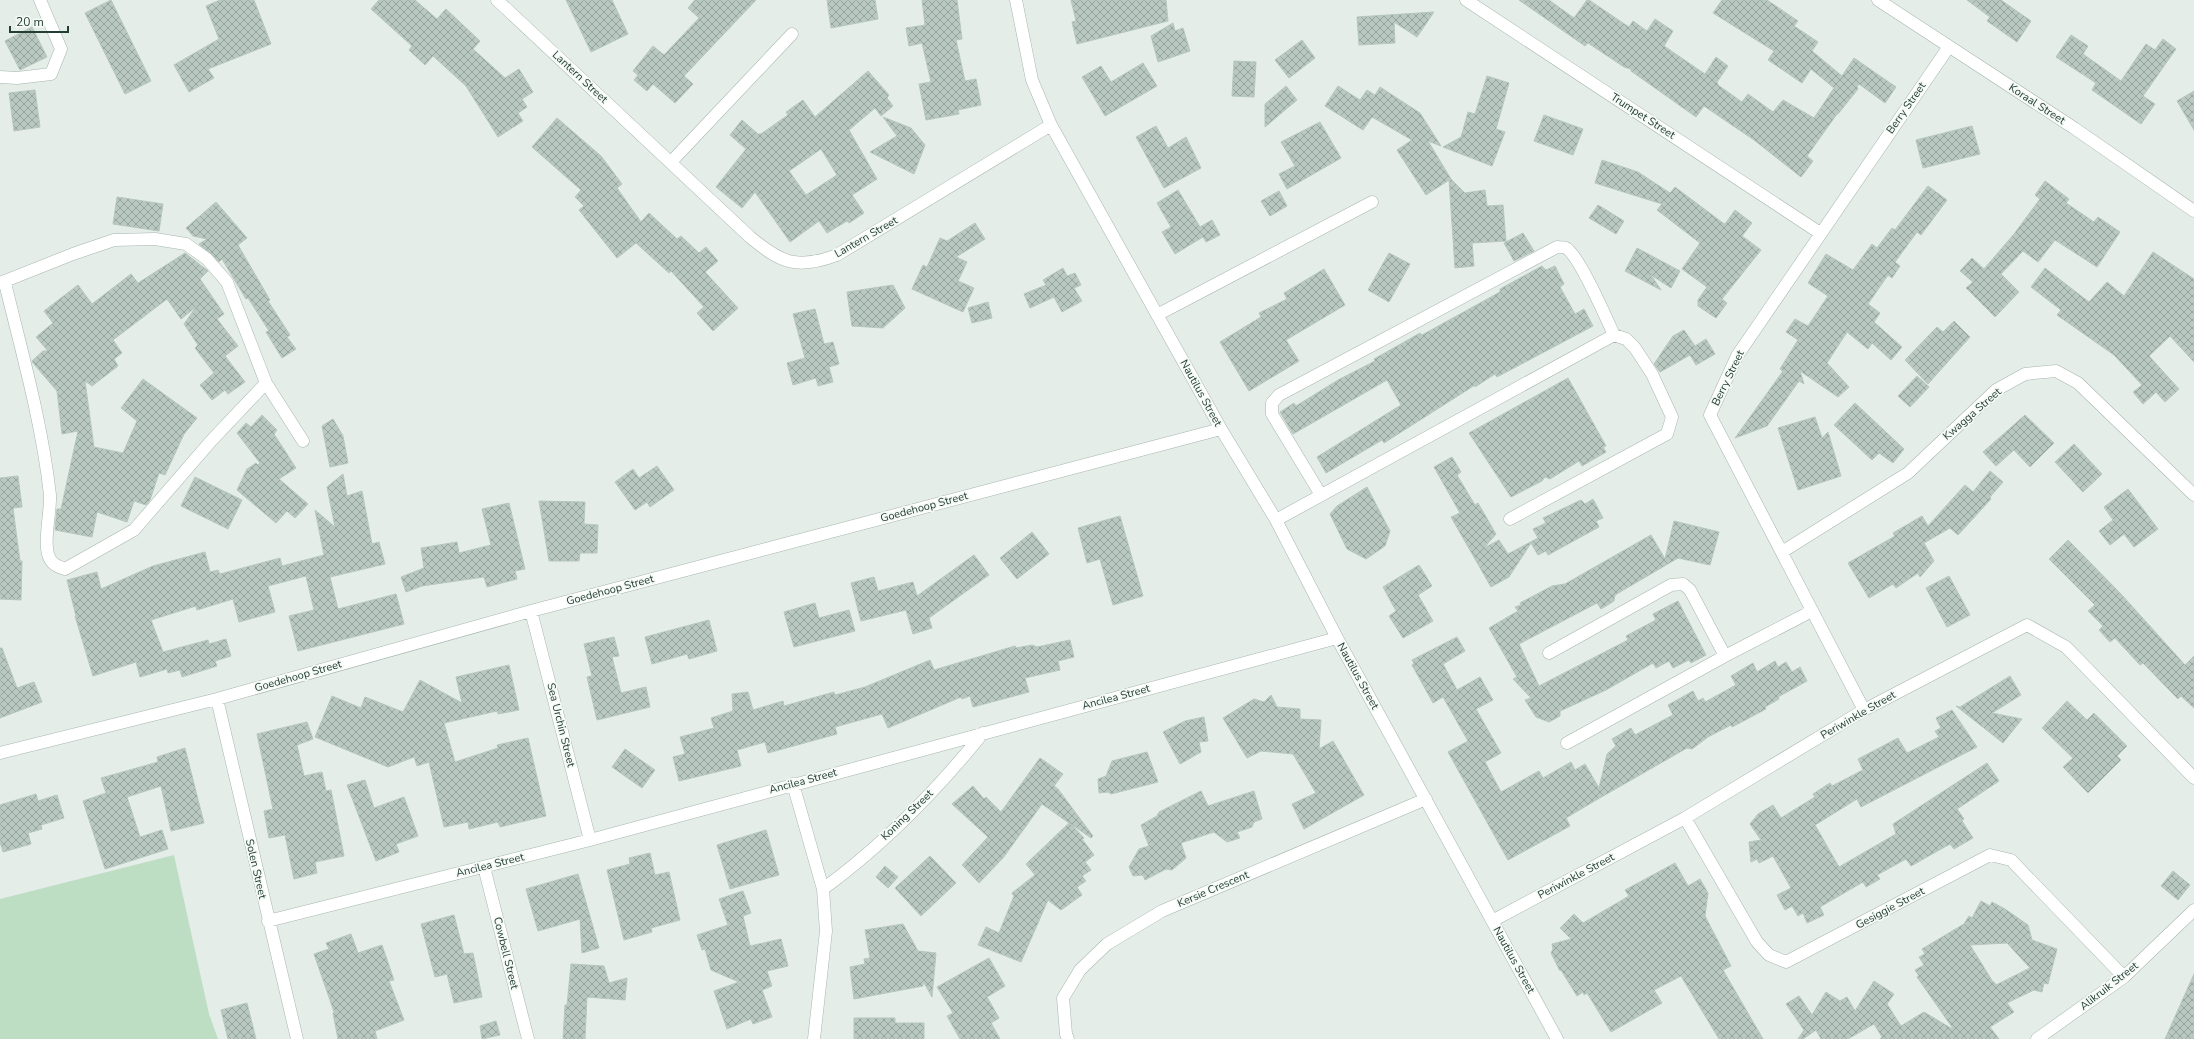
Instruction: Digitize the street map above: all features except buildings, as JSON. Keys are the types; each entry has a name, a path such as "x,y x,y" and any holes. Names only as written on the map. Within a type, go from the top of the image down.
{"street":[{"path":"0,77 17,78 51,74 61,49 40,0"},
{"name":"Nautilus Street","path":"1016,0 1032,80 1050,125 1221,429 1276,520 1337,638 1557,1039"},
{"name":"Trumpet Street","path":"1466,0 1820,232"},
{"name":"Koraal Street","path":"1878,0 1948,48 2074,128 2194,211"},
{"name":"Lantern Street","path":"505,2 671,162 772,255 791,262 816,263 837,255 1050,125"},
{"path":"671,162 792,34"},
{"name":"Berry Street","path":"1864,710 1710,416 1737,356 1820,232 1948,48"},
{"path":"1157,315 1372,202"},
{"path":"266,383 211,441 134,530 65,569 56,566 49,559 48,545 50,496 34,400 2,283 72,254 114,240 155,239 186,244 207,259 227,282 266,383 303,441"},
{"path":"1321,495 1272,414 1272,403 1279,395 1557,246 1566,248 1574,256 1614,335 1626,339 1652,374 1672,417 1666,434 1510,519"},
{"path":"1276,520 1614,335"},
{"name":"Kwagga Street","path":"1782,552 1908,473 1996,390 2025,374 2056,371 2078,383 2194,495"},
{"name":"Goedehoop Street","path":"0,753 217,699 531,611 1221,429"},
{"path":"1549,653 1672,585 1683,584 1690,590 1725,656"},
{"name":"Sea Urchin Street","path":"531,611 590,840"},
{"path":"1567,743 1725,656 1812,611"},
{"name":"Periwinkle Street","path":"1492,921 1685,818 1864,710 2027,625 2066,647 2194,778"},
{"name":"Ancilea Street","path":"268,921 590,840 1337,638"},
{"name":"Solen Street","path":"217,699 268,921 297,1039"},
{"name":"Koning Street","path":"823,889 852,868 947,777 983,733"},
{"path":"793,784 823,889 826,931 814,1039"},
{"name":"Kersie Crescent","path":"1068,1039 1066,1034 1063,998 1080,970 1107,944 1162,910 1426,799"},
{"name":"Gesiggie Street","path":"1685,818 1757,942 1769,955 1786,962 1990,855 2011,860 2124,977"},
{"name":"Cowbell Street","path":"484,866 528,1039"},
{"name":"Alikruik Street","path":"2037,1039 2124,977 2194,910"}],"green space":[{"path":"174,855 209,1014 218,1039 0,1039 0,899"}]}
